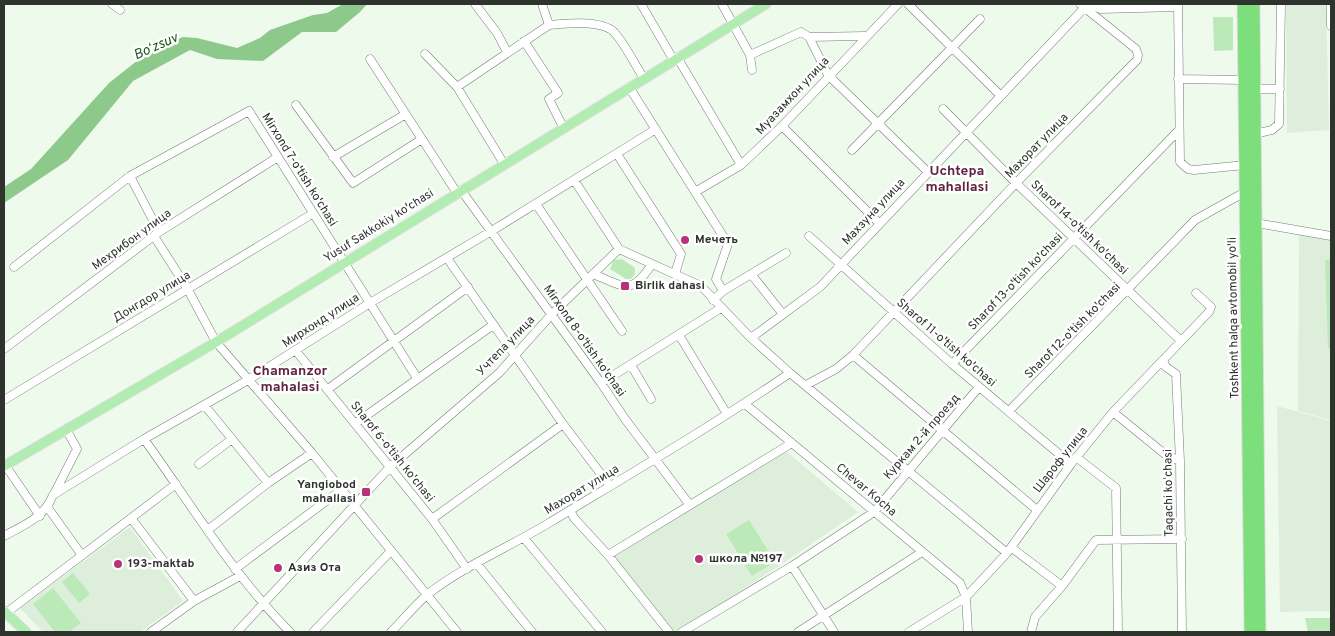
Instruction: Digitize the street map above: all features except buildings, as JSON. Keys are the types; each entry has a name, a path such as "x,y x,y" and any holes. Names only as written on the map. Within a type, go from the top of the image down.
{"highway":[{"name":"Toshkent halqa avtomobil yo'li","path":"1243,4 1244,80 1256,223 1251,259"},
{"name":"Toshkent halqa avtomobil yo'li","path":"1254,4 1254,89 1245,165 1251,259 1254,537 1260,632"},
{"name":"Toshkent halqa avtomobil yo'li","path":"1250,632 1254,537"}],"main road":[{"name":"Yusuf Sakkokiy ko'chasi","path":"4,466 216,342 629,86 766,4"},
{"path":"5,612 26,632"}],"street":[{"path":"112,4 120,10"},
{"path":"475,4 497,33 507,52"},
{"path":"542,4 549,25"},
{"path":"641,4 740,165"},
{"path":"722,4 750,55 752,70"},
{"name":"Муазамхон улица","path":"696,192 740,165 782,126 865,36 898,4"},
{"path":"908,4 1000,95"},
{"path":"1250,134 1272,130 1279,124 1281,4"},
{"path":"1331,4 1331,26"},
{"path":"1086,5 1100,9 1178,6 1180,162 1188,169 1245,165"},
{"name":"Махзуна улица","path":"751,338 782,313 820,287 1086,5"},
{"name":"Махорат улица","path":"806,384 831,372 853,355 1016,183 1137,60 1136,50 1086,5"},
{"path":"852,150 980,19"},
{"path":"457,87 549,25 579,24 607,28 613,32 643,78"},
{"path":"750,55 801,32 809,37 828,75 928,172"},
{"path":"809,37 865,36"},
{"path":"524,41 558,93 549,99 563,127"},
{"path":"425,54 457,87 504,164"},
{"name":"Mirxond 8-o'tish ko'chasi","path":"370,59 459,192 552,314 625,419 689,504"},
{"path":"1178,79 1244,80"},
{"path":"629,86 728,244 716,279 723,291"},
{"path":"1254,89 1280,89"},
{"path":"296,105 353,183 422,139"},
{"name":"Sharof 14-o'tish ko'chasi","path":"943,109 1016,183 1181,341"},
{"name":"Mirxond 7-o'tish ko'chasi","path":"14,267 130,176 247,111 250,112 312,214 418,378"},
{"path":"333,157 406,114"},
{"path":"782,126 879,223"},
{"name":"Мирхонд улица","path":"53,495 144,439 205,406 296,351 370,303 490,232 656,129"},
{"name":"Sharof 13-o'tish ko'chasi","path":"952,364 1179,130"},
{"path":"617,154 681,254 676,274"},
{"name":"Мехрибон улица","path":"4,349 157,234 278,157"},
{"path":"130,176 157,234 216,342 312,453 457,632"},
{"path":"574,180 619,249 701,286 751,338 907,471 1009,550 1062,586"},
{"name":"Sharof 12-o'tish ko'chasi","path":"1009,411 1129,290 1195,220 1246,192"},
{"path":"536,204 590,277 622,331"},
{"name":"Донгдор улица","path":"4,400 312,214"},
{"path":"1256,223 1331,236"},
{"name":"Sharof 11-o'tish ko'chasi","path":"808,236 979,388 1073,460 1116,488 1116,540"},
{"name":"Учтепа улица","path":"237,632 390,467 499,373 552,314 619,249"},
{"path":"714,300 723,291 786,253"},
{"path":"447,258 563,424 610,486"},
{"path":"590,277 631,286 641,281 652,264"},
{"path":"751,274 782,313"},
{"path":"328,389 468,287"},
{"name":"Шароф улица","path":"909,632 966,597 1009,550 1073,460 1113,412 1209,312 1211,307 1196,293"},
{"path":"601,383 721,308"},
{"path":"356,423 494,325"},
{"path":"679,335 727,414"},
{"name":"Sharof 6-o'tish ko'chasi","path":"296,351 432,518 468,569"},
{"path":"853,355 1037,510"},
{"name":"Taqachi koʻchasi","path":"1163,360 1166,367 1176,374 1182,539 1182,632"},
{"path":"630,365 651,399"},
{"name":"Махорат улица","path":"391,632 426,595 745,404 790,373"},
{"name":"Куркам 2-й проезд","path":"682,632 792,566 874,512 979,388"},
{"name":"Chevar Kocha","path":"745,404 960,583 966,597"},
{"path":"205,406 268,482"},
{"path":"1113,412 1166,455 1180,461"},
{"path":"432,518 563,424"},
{"path":"4,536 40,516 48,508 77,449 66,429"},
{"path":"144,439 237,572 263,605 290,632"},
{"path":"199,464 232,439"},
{"path":"608,555 792,443"},
{"path":"208,529 268,482 312,453"},
{"path":"4,466 40,516"},
{"path":"5,612 176,484"},
{"path":"151,632 237,572 341,490"},
{"path":"48,508 81,554"},
{"path":"570,510 574,518 608,555 669,632"},
{"path":"130,518 194,601"},
{"path":"524,538 602,632"},
{"path":"1030,632 1035,617 1062,586 1096,540 1182,539"},
{"path":"1116,540 1118,632"},
{"path":"313,632 391,551"},
{"path":"798,632 922,552"},
{"path":"477,564 532,632"},
{"path":"792,566 834,632"},
{"path":"966,597 968,632"}],"shaded area":[{"path":"343,4 367,4 336,32 302,32 263,61 217,59 190,50 133,81 68,160 4,203 4,187 31,169 109,83 152,49 183,37 197,38 237,48 260,38 270,30 313,15 327,13"},
{"path":"1286,4 1326,4 1329,130 1287,133"},
{"path":"1213,17 1233,17 1233,50 1214,51"},
{"path":"1299,233 1331,239 1331,420 1298,411"},
{"path":"622,259 635,268 635,274 631,279 626,279 610,269 614,260"},
{"path":"1331,259 1331,348 1328,348 1325,260"},
{"path":"1277,406 1331,421 1331,611 1280,612"},
{"name":"школа №197","path":"786,451 858,512 785,562 677,632 673,632 614,556"},
{"path":"749,520 775,562 752,576 726,534"},
{"name":"193-maktab","path":"130,527 183,601 140,632 43,632 20,608"},
{"path":"73,573 90,594 79,603 62,582"},
{"path":"53,588 81,623 69,632 55,632 33,604"},
{"path":"1305,618 1331,618 1331,632 1308,632"}],"place":[{"name":"Мечеть","path":"685,240"},
{"name":"Birlik dahasi","path":"625,286"},
{"name":"Yangiobod mahallasi","path":"366,492"},
{"name":"школа №197","path":"699,559"},
{"name":"193-maktab","path":"118,564"},
{"name":"Азиз Ота","path":"278,568"}],"district":[{"name":"Uchtepa mahallasi","path":"957,180"},
{"name":"Chamanzor mahalasi","path":"290,380"}],"water label":[{"name":"Boʻzsuv","path":"156,47"}]}
